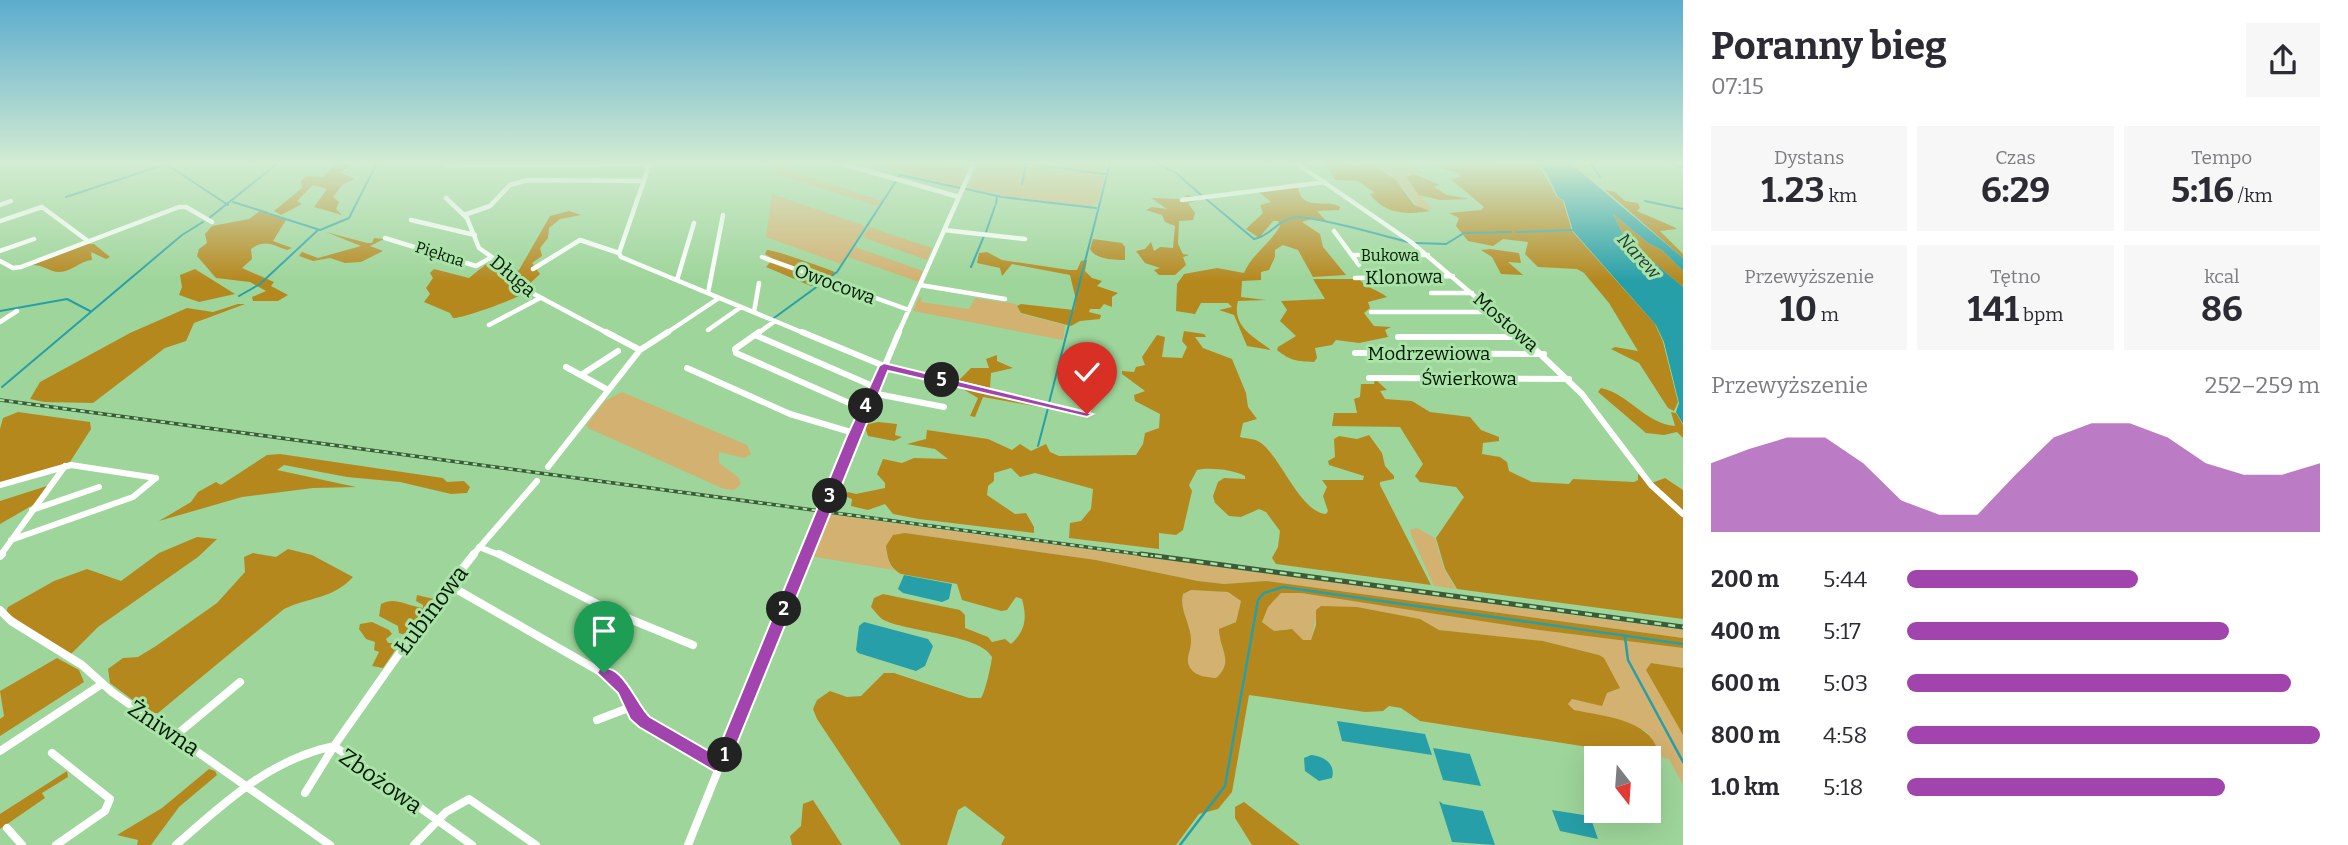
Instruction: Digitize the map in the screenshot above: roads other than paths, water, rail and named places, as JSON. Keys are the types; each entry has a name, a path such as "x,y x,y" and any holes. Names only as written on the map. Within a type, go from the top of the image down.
{"street":[{"name":"Długa","path":"451,202 464,215 479,248 492,257 518,284 640,350"},
{"path":"464,215 493,202"},
{"path":"619,253 636,202"},
{"path":"688,845 854,435 957,202"},
{"name":"Mostowa","path":"1354,202 1428,255 1544,354 1569,379 1651,485 1683,514"},
{"path":"0,221 41,206 88,241"},
{"path":"0,261 18,268 181,206 212,222"},
{"path":"708,293 723,215"},
{"path":"411,220 475,235"},
{"path":"677,280 694,223"},
{"path":"944,230 1025,239"},
{"path":"1334,231 1359,265"},
{"name":"Piękna","path":"385,237 476,266 492,257"},
{"path":"0,251 34,239"},
{"path":"533,269 580,240 619,253 621,257 884,366 1087,414 1095,388"},
{"name":"Bukowa","path":"1352,255 1428,255"},
{"name":"Owocowa","path":"762,257 909,310"},
{"name":"Klonowa","path":"1355,278 1453,276"},
{"path":"754,312 759,283"},
{"path":"920,285 1005,299"},
{"path":"1432,293 1472,293"},
{"path":"489,324 540,298"},
{"path":"548,467 640,350 719,298"},
{"path":"708,330 741,307"},
{"path":"0,322 18,311"},
{"path":"1371,312 1495,312"},
{"path":"775,321 735,349 739,355 865,410"},
{"path":"755,335 874,390 944,407"},
{"path":"1398,337 1525,337"},
{"path":"581,375 618,351"},
{"name":"Modrzewiowa","path":"1356,353 1544,354"},
{"path":"566,367 608,390"},
{"path":"687,368 790,414 854,435"},
{"name":"Świerkowa","path":"1369,378 1569,379"},
{"path":"0,485 65,466 156,478 133,497 11,540"},
{"path":"0,556 65,466"},
{"name":"Łubinowa","path":"334,746 449,585 537,481"},
{"path":"32,510 99,487"},
{"path":"479,547 489,549 615,613 628,615 693,645"},
{"path":"449,585 618,682 635,714 658,732 720,766"},
{"name":"Żniwna","path":"0,610 11,621 82,666 102,684 330,845"},
{"path":"175,736 240,682"},
{"path":"0,751 102,684"},
{"path":"597,720 631,707"},
{"path":"176,845 261,772 319,748 334,746"},
{"name":"Zbożowa","path":"305,793 334,746 472,845"},
{"path":"52,753 110,799 105,811 56,845"},
{"path":"414,845 438,820 462,800 469,799 536,845"},
{"path":"6,828 22,845"}],"water":[{"name":"Narew","path":"1564,202 1617,202 1683,258 1683,271 1662,250 1648,243 1613,214 1625,238 1683,287 1683,424 1676,412 1679,403 1664,342 1656,325 1573,231"},
{"path":"904,575 952,584 949,599 942,602 903,593 898,589"},
{"path":"864,622 928,639 933,646 925,666 916,671 858,653 856,650 859,626"},
{"path":"1337,721 1425,734 1432,755 1342,741"},
{"path":"1433,748 1470,754 1481,786 1443,780"},
{"path":"1311,755 1320,757 1331,765 1332,778 1319,781 1305,771 1304,758"},
{"path":"1439,801 1483,811 1495,845 1452,842"},
{"path":"1552,810 1584,815 1584,823 1592,823 1598,839 1560,831"}],"waterway":[{"path":"234,202 268,213"},
{"path":"270,214 320,230 349,218 357,202"},
{"path":"774,318 837,272 882,202"},
{"path":"1048,202 1096,208"},
{"path":"1049,403 1100,202"},
{"path":"1210,202 1254,239 1296,217 1334,223 1408,242"},
{"path":"1652,202 1683,209"},
{"path":"208,219 227,204"},
{"path":"986,232 995,206"},
{"path":"2,387 182,235 203,222"},
{"path":"239,296 260,284 318,230"},
{"path":"1516,232 1573,230"},
{"path":"1416,243 1446,244 1464,233 1511,232"},
{"path":"971,267 984,236"},
{"path":"0,311 67,299 90,311"},
{"path":"1057,372 1100,382"},
{"path":"1038,446 1048,408"},
{"path":"1180,845 1225,786 1258,600 1264,593 1283,587 1683,644"},
{"path":"1625,637 1628,660 1683,762"}],"railway":[{"path":"0,400 1153,556"},
{"path":"1141,554 1683,627"}]}
